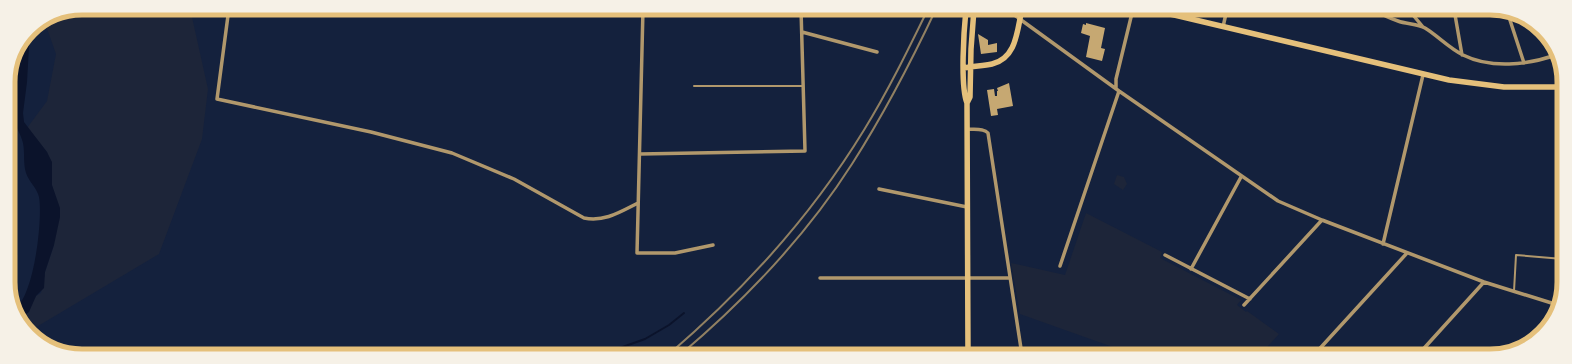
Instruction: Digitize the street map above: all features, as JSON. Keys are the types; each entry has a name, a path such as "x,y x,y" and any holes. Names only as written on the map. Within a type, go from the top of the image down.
{"main road":[{"path":"966,15 964,68 965,97 967,104 968,349"},
{"path":"967,104 970,97 974,15"},
{"path":"964,68 992,64 1008,56 1014,42 1021,15"},
{"path":"1174,15 1423,75 1483,85 1557,87"}],"street":[{"path":"227,15 217,99 371,132 452,153 514,179 584,218 592,220 605,219 638,203"},
{"path":"644,15 637,253 675,253 713,245"},
{"path":"640,154 805,151 801,15"},
{"path":"1014,15 1118,90 1278,201 1382,244 1484,282 1553,304"},
{"path":"1060,266 1118,90 1116,79 1132,15"},
{"path":"1223,27 1226,15"},
{"path":"1386,15 1398,21 1423,27"},
{"path":"1413,15 1423,27 1462,55 1476,60 1488,62 1524,63 1543,60 1552,57"},
{"path":"1455,15 1462,55"},
{"path":"1509,18 1524,63"},
{"path":"802,32 878,52"},
{"path":"1382,244 1423,75"},
{"path":"967,130 982,130 988,133 1021,349"},
{"path":"1192,268 1241,176"},
{"path":"880,189 967,207"},
{"path":"1244,305 1322,220"},
{"path":"1319,349 1407,253"},
{"path":"1165,255 1250,299"},
{"path":"820,278 1010,278"},
{"path":"1423,349 1484,282"}],"lane":[{"path":"694,86 804,86"},
{"path":"1514,292 1516,255 1557,258"}],"shaded area":[{"path":"192,15 208,89 202,139 159,254 34,328 25,317 36,296 41,293 45,272 54,245 51,176 47,152 27,128 47,101 56,54 46,26 69,16"},
{"path":"29,41 27,82 23,113 24,122 47,152 52,162 52,185 60,208 60,217 54,245 45,272 44,288 36,296 29,312 24,316 19,304 22,301 27,289 36,256 40,222 40,207 38,194 26,173 23,143 15,124 15,77 17,65 22,52"},
{"path":"1117,175 1124,177 1127,184 1123,190 1114,184"},
{"path":"1086,213 1162,252 1160,258 1241,300 1237,305 1279,334 1265,349 1118,349 1020,314 1011,263 1065,275"}],"building":[{"path":"1086,23 1105,28 1101,48 1105,49 1102,61 1086,57 1090,36 1081,33 1083,24 1086,25"},
{"path":"978,34 988,40 988,45 997,43 997,52 981,54"},
{"path":"1009,83 1013,106 997,109 998,115 991,116 987,90 994,89 995,96 997,96 997,88"}],"waterway":[{"path":"617,349 645,339 669,325 684,313"}],"railway":[{"path":"675,349 750,278 822,192 844,161 873,115 898,70 925,15"},
{"path":"687,349 728,312 773,266 795,242 834,191 864,145 886,107 933,15"}]}
